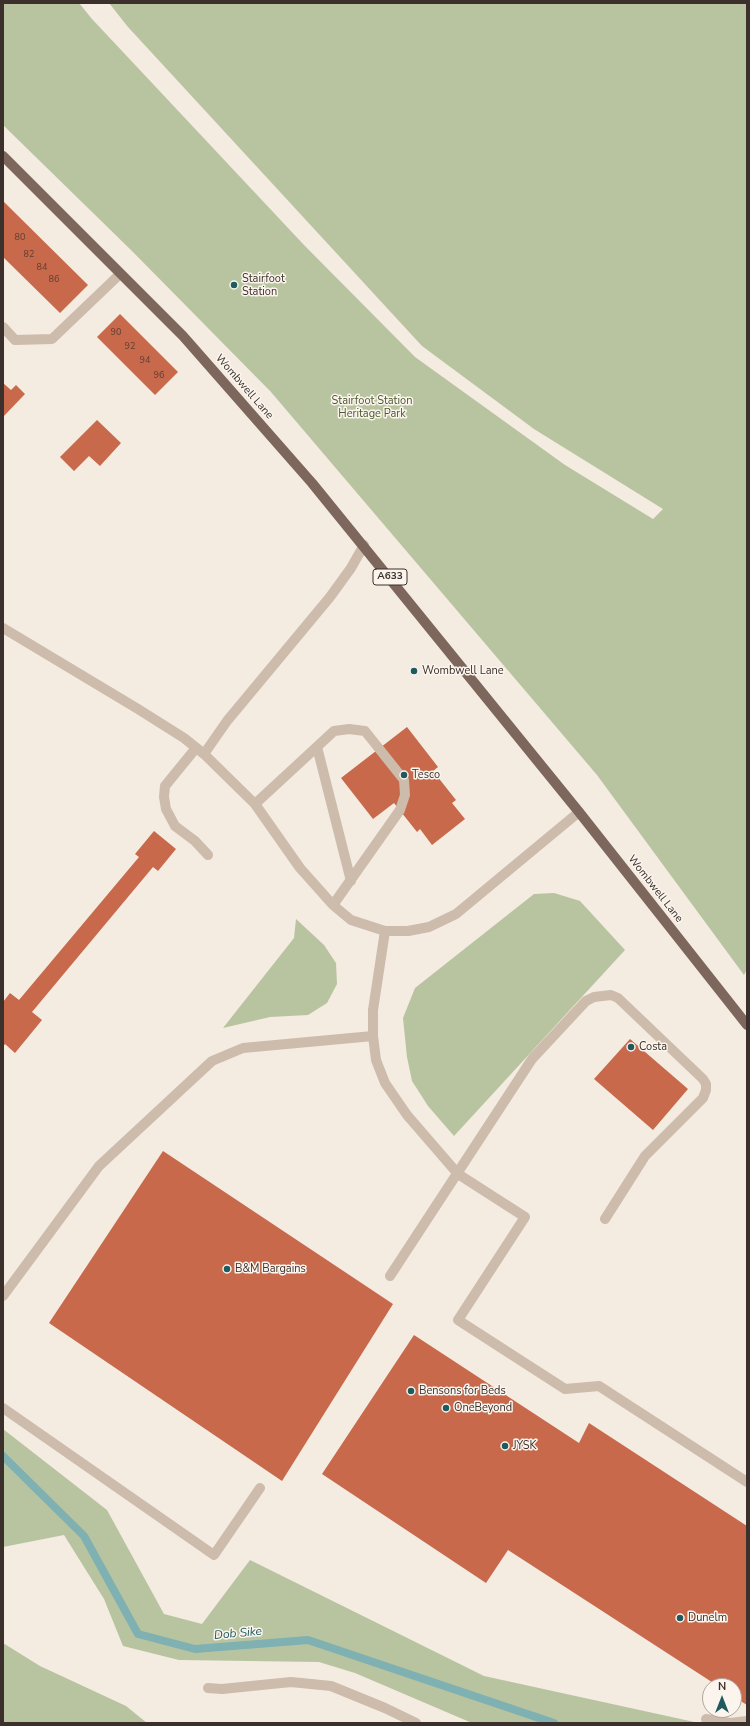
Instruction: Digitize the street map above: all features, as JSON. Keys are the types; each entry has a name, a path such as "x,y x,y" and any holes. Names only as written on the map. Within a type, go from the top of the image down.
{"main road":[{"name":"Wombwell Lane","path":"3,156 183,336 307,477 364,545 579,812 747,1025"}],"street":[{"path":"3,327 15,340 52,338 120,274"},
{"path":"208,855 196,841 175,826 166,809 164,797 165,786 227,721 330,597 351,568 364,545"},
{"path":"3,628 138,709 200,751 255,804 300,868 333,905 351,920 385,930 408,931 429,927 456,914 579,812"},
{"path":"255,804 334,731 349,728 364,731 404,780 405,795 400,810 333,905"},
{"path":"317,747 351,881"},
{"path":"385,930 373,1010 373,1036 376,1060 385,1083 407,1115 458,1174 525,1217 458,1320 565,1389 599,1386 747,1482"},
{"path":"390,1276 532,1059 586,1002 594,997 611,995 618,998 703,1079 706,1084 706,1090 703,1098 645,1156 605,1219"},
{"path":"3,1296 99,1166 212,1061 243,1048 373,1036"},
{"path":"3,1408 214,1556 260,1488"},
{"path":"208,1688 222,1689 291,1682 331,1686 385,1708 416,1723"},
{"path":"706,1719 730,1723 747,1721"}],"green space":[{"name":"Stairfoot Station Heritage Park","path":"3,3 79,3 92,19 304,245 415,357 565,465 653,519 663,509 534,429 422,346 128,27 109,3 747,3 747,969 744,975 597,775 271,392 133,252 3,125"},
{"path":"554,893 580,901 625,950 454,1136 428,1106 412,1081 407,1057 403,1018 415,988 534,894"},
{"path":"296,919 324,945 336,963 337,984 327,1003 308,1015 270,1017 223,1028 294,938"},
{"path":"3,1429 107,1510 164,1614 202,1624 250,1560 484,1676 699,1723 472,1723 355,1673 319,1662 179,1660 123,1646 104,1599 64,1535 3,1547"},
{"path":"3,1643 40,1666 126,1706 147,1723 3,1723"}],"building":[{"path":"3,201 88,285 60,313 3,257"},
{"path":"120,314 178,372 155,395 97,337"},
{"path":"3,383 11,390 16,385 25,394 3,417"},
{"path":"97,420 121,443 100,466 89,456 74,471 60,457"},
{"path":"407,727 438,767 433,771 456,800 452,803 465,819 432,845 420,829 417,832 394,803 373,819 341,778"},
{"path":"154,831 176,849 158,871 153,867 32,1012 42,1020 15,1053 5,1044 3,1047 3,1002 10,993 19,1000 139,857 135,854"},
{"path":"630,1039 688,1089 653,1130 594,1079"},
{"path":"163,1151 393,1304 282,1481 49,1323"},
{"path":"414,1335 579,1443 589,1423 747,1526 747,1705 742,1702 742,1678 706,1678 508,1550 486,1583 322,1474"}],"waterway":[{"name":"Dob Sike","path":"3,1456 84,1536 138,1634 195,1649 308,1640 554,1723"}],"place":[{"name":"Stairfoot Station","path":"234,285"},
{"name":"Wombwell Lane","path":"414,671"},
{"name":"Tesco","path":"404,775"},
{"name":"Costa","path":"631,1047"},
{"name":"B&M Bargains","path":"227,1269"},
{"name":"Bensons for Beds","path":"411,1391"},
{"name":"OneBeyond","path":"446,1408"},
{"name":"JYSK","path":"505,1446"},
{"name":"Dunelm","path":"680,1618"}]}
